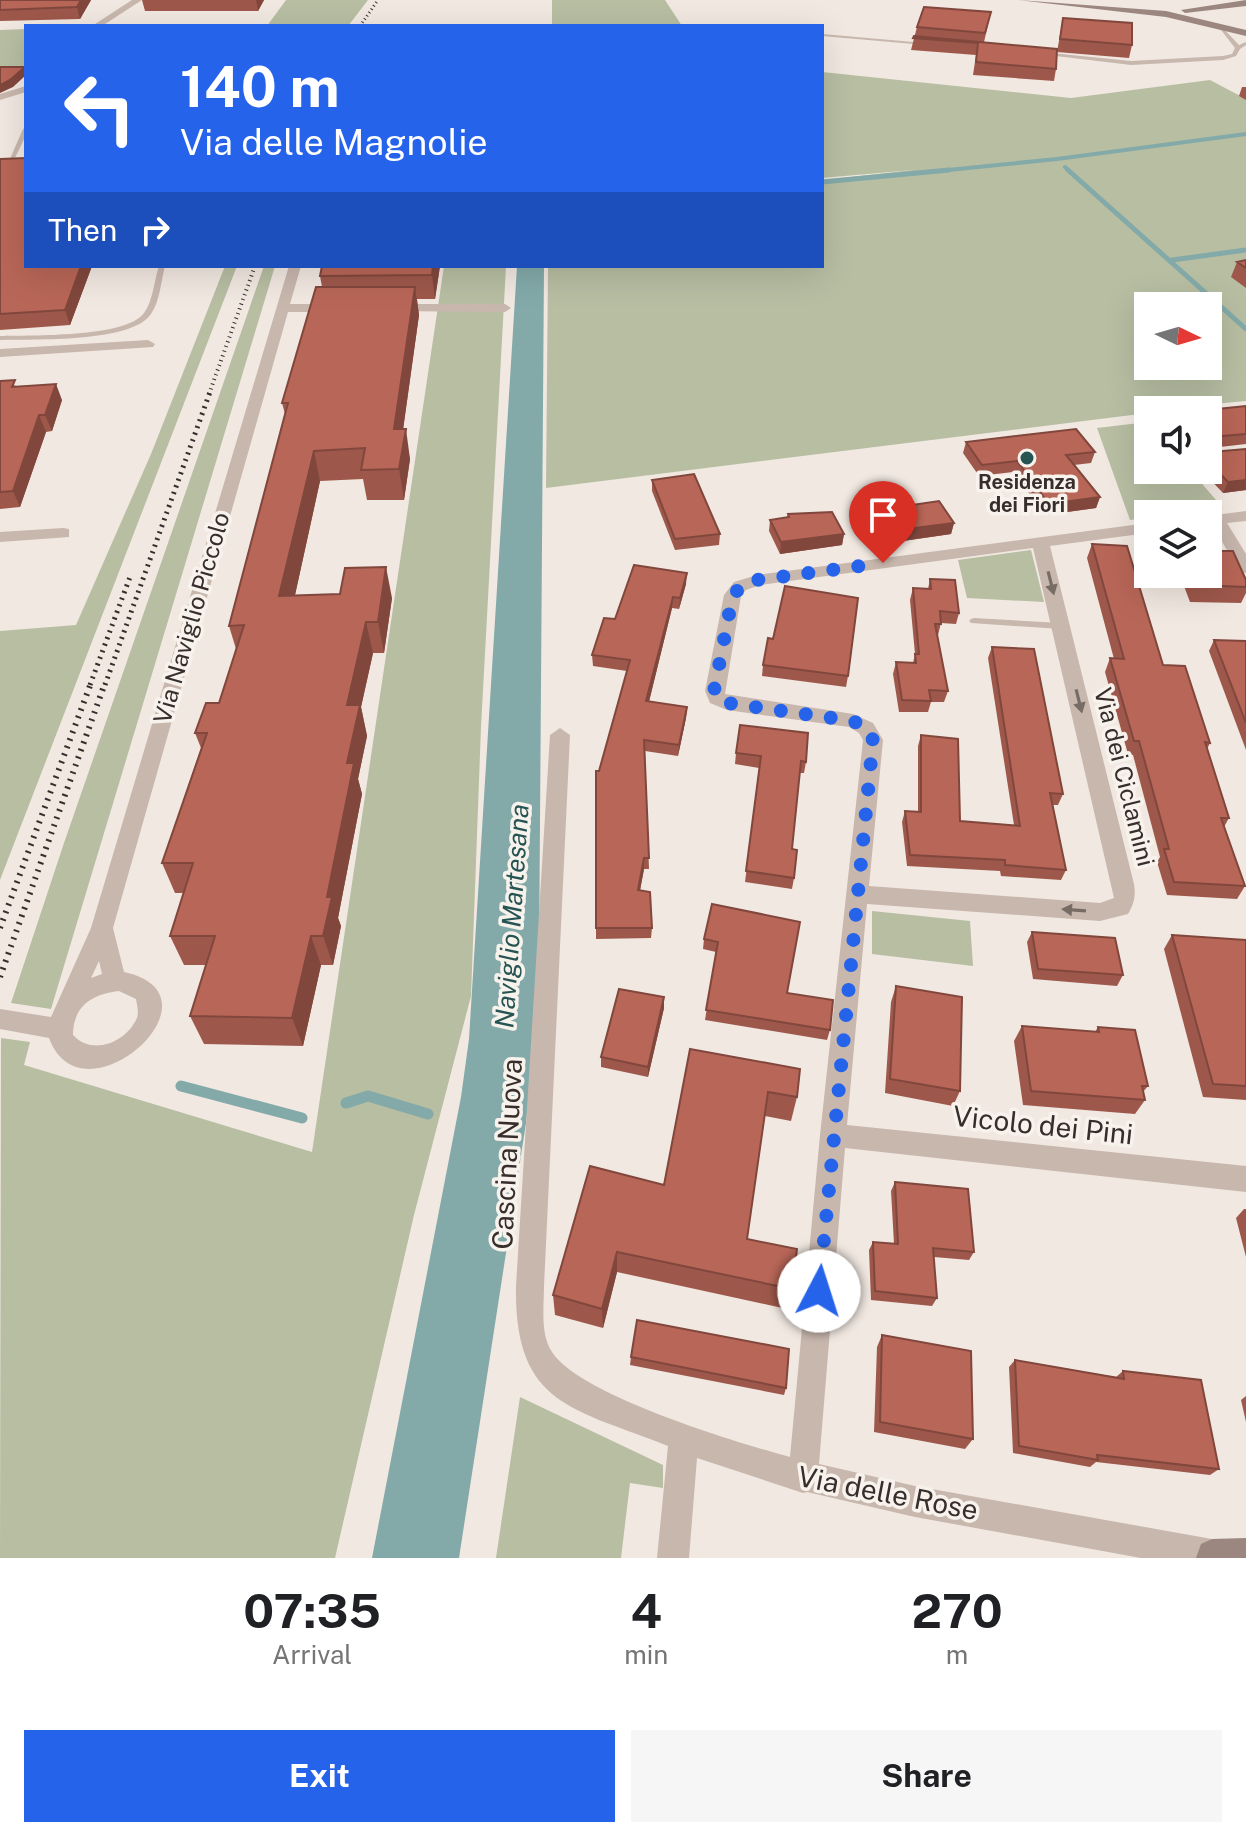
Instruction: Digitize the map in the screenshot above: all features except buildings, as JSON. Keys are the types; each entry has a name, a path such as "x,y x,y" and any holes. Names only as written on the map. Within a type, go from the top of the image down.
{"main road":[{"path":"1022,0 1137,10 1246,3"},
{"path":"1157,10 1185,7 1203,0"},
{"path":"1212,5 1207,16 1219,25"},
{"path":"1137,10 1246,33"},
{"path":"1212,1556 1246,1554"}],"street":[{"path":"99,24 138,0"},
{"path":"0,97 24,90"},
{"name":"Via Naviglio Piccolo","path":"59,1029 102,928 294,268"},
{"path":"282,308 346,308"},
{"path":"378,308 505,308"},
{"path":"0,353 148,344"},
{"path":"1222,519 1246,516"},
{"path":"803,1478 872,737 866,728 853,721 727,703 717,698 714,691 733,595 740,586 757,580 1134,530"},
{"path":"0,537 63,533"},
{"path":"1222,534 1246,568"},
{"name":"Via dei Ciclamini","path":"857,894 1091,912 1120,908 1125,898 1123,884 1040,541"},
{"name":"Cascina Nuova","path":"560,735 530,1286 532,1337 538,1358 563,1385 684,1440"},
{"name":"Via Naviglio Piccolo","path":"102,928 115,981"},
{"path":"3,1020 59,1029 67,1048 87,1058 113,1054 137,1038 150,1016 147,994 128,982 115,981 92,987 71,1002"},
{"name":"Vicolo dei Pini","path":"833,1135 1246,1179"},
{"path":"673,1558 684,1440"},
{"name":"Via delle Rose","path":"684,1440 803,1478 1212,1556"}],"lane":[{"path":"1219,25 1238,48"},
{"path":"824,35 937,45"},
{"path":"1031,53 1153,63 1223,58 1234,55 1246,43"},
{"path":"24,133 11,160 24,161"},
{"path":"13,168 24,167"},
{"path":"0,338 110,332 132,327 148,315 161,268"},
{"path":"974,621 1061,626"}],"green space":[{"path":"286,0 368,0 350,24 268,24"},
{"path":"552,0 665,0 681,24 552,24"},
{"path":"24,29 24,70 0,69 0,30"},
{"path":"824,72 1071,98 1210,80 1246,99 1246,133 1194,140 1246,135 1246,401 1222,403 1222,396 1134,396 1134,415 546,488 548,268 824,268 824,180 913,170 824,178"},
{"path":"224,268 236,268 0,880 0,631 76,625 151,454"},
{"path":"263,268 274,268 51,1009 11,1003"},
{"path":"444,268 506,268 481,727 471,996 414,1215 335,1558 0,1558 1,1038 30,1042 24,1065 312,1152"},
{"path":"1134,424 1134,484 1202,484 1216,500 1134,500 1134,520 1130,520 1097,428"},
{"path":"1031,550 1044,602 967,598 958,560"},
{"path":"872,911 970,921 973,966 872,954"},
{"path":"520,1397 663,1465 663,1488 630,1483 621,1558 496,1558"}],"water":[{"name":"Naviglio Martesana","path":"517,268 544,268 539,961 526,1123 459,1558 372,1558 461,1097 469,1039"}],"waterway":[{"path":"931,172 1246,134"},
{"path":"1065,167 1068,170"},
{"path":"931,172 949,170"},
{"path":"1068,170 1246,329"},
{"path":"824,182 931,172"},
{"path":"1172,260 1246,250"},
{"path":"181,1086 302,1118"},
{"path":"346,1103 368,1096 428,1114"}],"railway":[{"path":"361,24 378,0"},
{"path":"209,394 254,268"},
{"path":"105,685 210,392"},
{"path":"90,685 130,577"},
{"path":"0,928 91,683"},
{"path":"0,977 105,683"}],"place":[{"name":"Residenza dei Fiori","path":"1027,458"}],"route":[{"path":"819,1291 873,740 866,728 853,721 727,703 717,698 714,691 732,599 740,586 757,580 883,563"}]}
